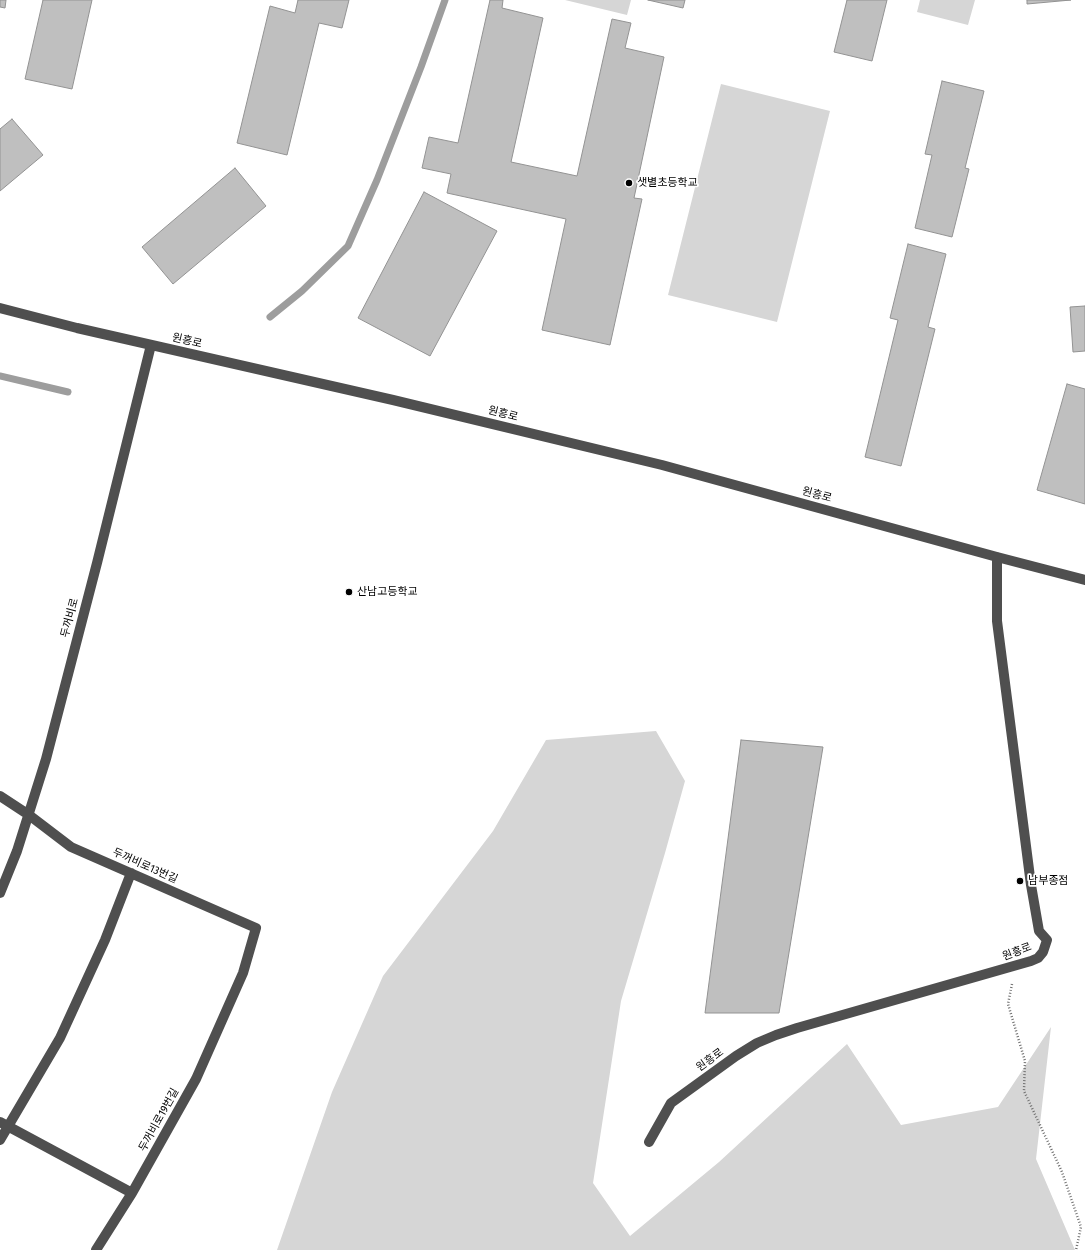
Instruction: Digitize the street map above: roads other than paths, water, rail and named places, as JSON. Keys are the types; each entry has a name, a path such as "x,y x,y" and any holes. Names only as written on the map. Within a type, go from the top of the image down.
{"street":[{"name":"원흥로","path":"0,308 77,328 401,402 662,465 1085,580"},
{"name":"두꺼비로","path":"0,893 17,851 46,759 151,345"},
{"name":"원흥로","path":"649,1142 656,1127 671,1103 736,1056 757,1043 797,1028 1015,966 1038,958 1043,952 1047,940 1039,931 1030,877 997,621 997,557"},
{"name":"두꺼비로13번길","path":"0,796 29,815 72,847 256,928"},
{"path":"0,1140 4,1124 60,1038 105,940 131,873"},
{"name":"두꺼비로19번길","path":"96,1250 132,1193 196,1079 243,973 256,928"},
{"path":"4,1124 132,1193"}],"waterway":[{"path":"270,317 302,291 348,246 377,180 421,67 445,0"},
{"path":"0,376 68,392"}],"place":[{"name":"샛별초등학교","path":"629,183"},
{"name":"산남고등학교","path":"349,592"},
{"name":"남부종점","path":"1020,881"}]}
